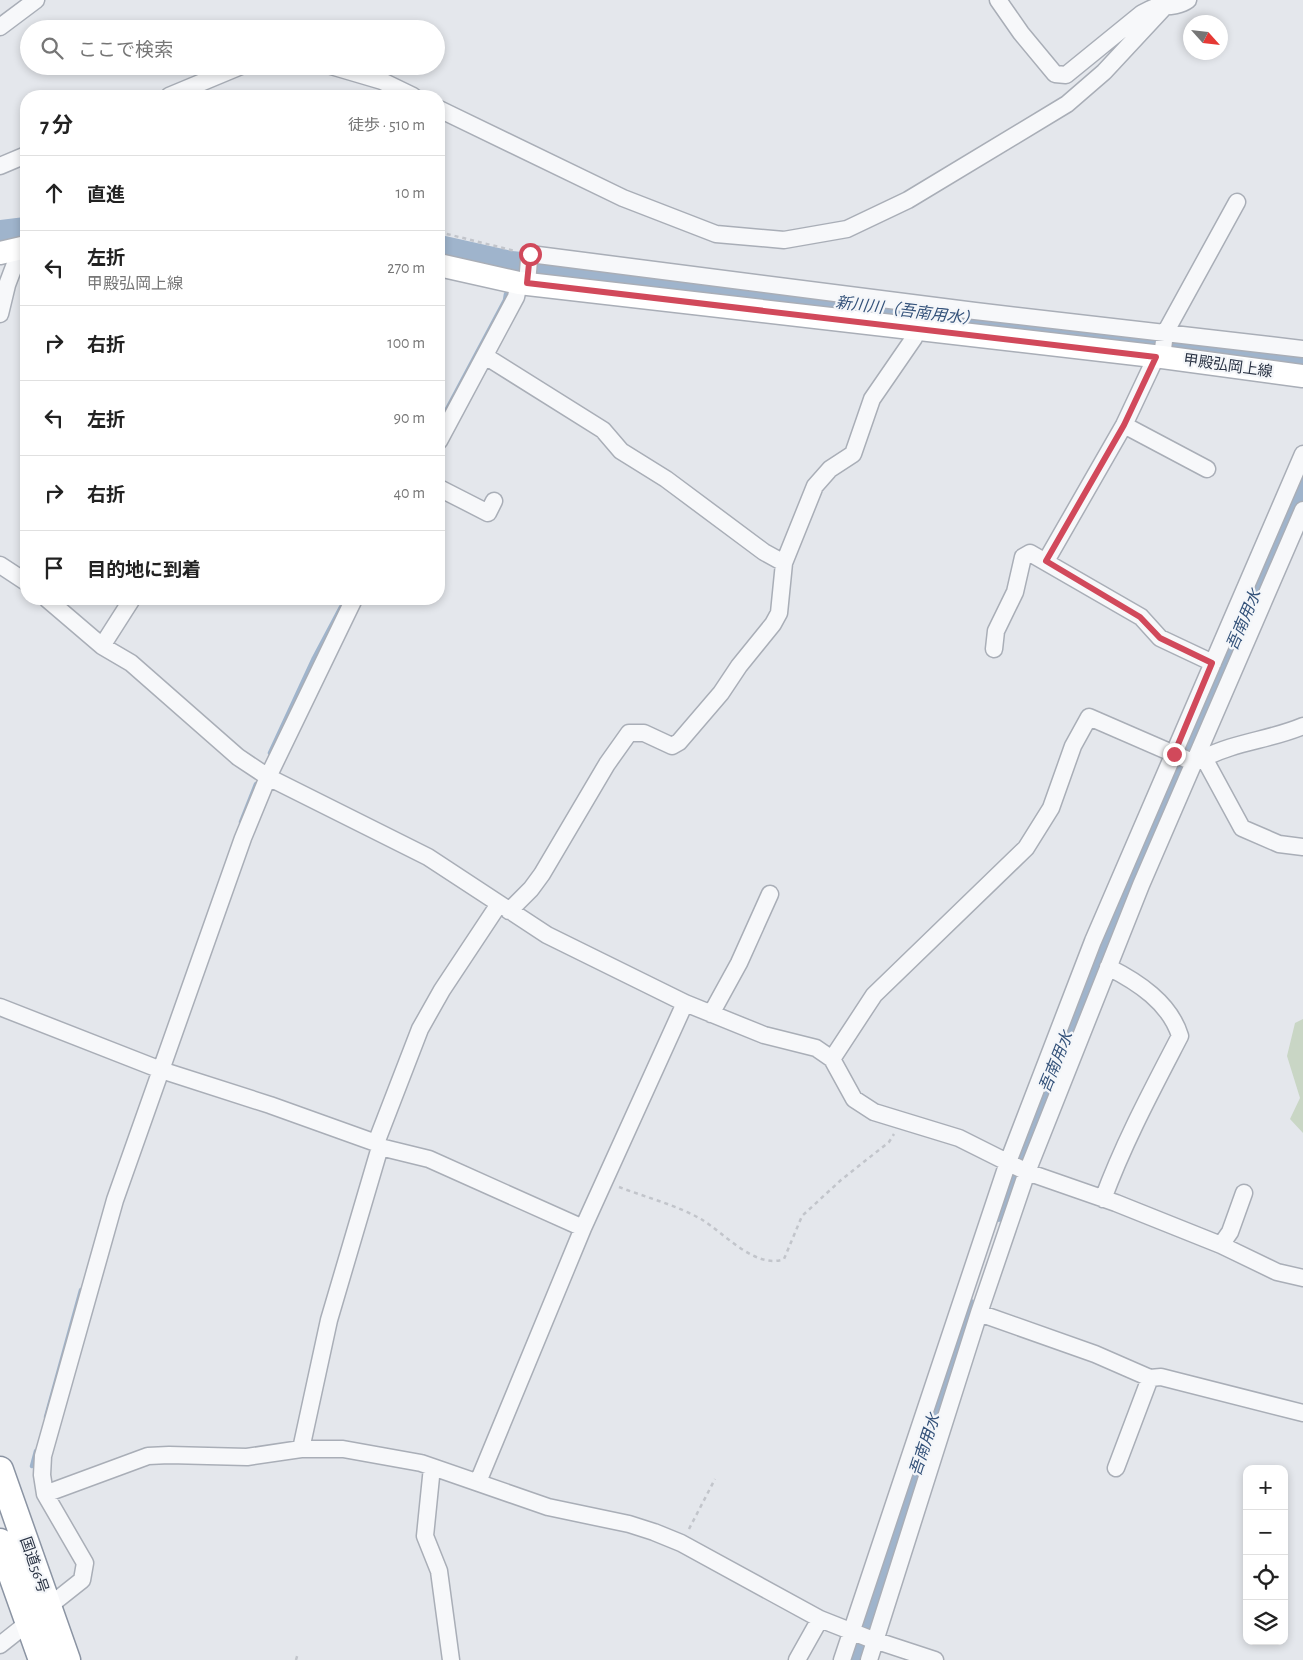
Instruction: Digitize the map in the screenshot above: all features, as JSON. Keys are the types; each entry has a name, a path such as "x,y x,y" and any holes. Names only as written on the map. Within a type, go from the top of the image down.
{"highway":[{"name":"国道56号","path":"0,1470 39,1614 42,1660"},
{"name":"国道56号","path":"0,1542 39,1614 67,1660"}],"main road":[{"name":"甲殿弘岡上線","path":"445,265 526,270 916,329 1162,347 1303,376"}],"street":[{"path":"0,28 36,0"},
{"path":"998,0 1021,34 1055,74 1066,75 1141,14 1155,7 1188,0"},
{"path":"445,112 623,198 716,234 784,240 847,229 856,225 908,200 1067,104 1104,72 1168,4"},
{"path":"183,90 219,75"},
{"path":"362,75 382,81 401,90"},
{"path":"0,166 20,158"},
{"path":"1046,561 1124,425 1237,202"},
{"path":"0,314 16,249"},
{"path":"445,430 516,298 526,270 974,311 1162,347 1303,349"},
{"path":"301,1449 329,1320 378,1145 420,1029 442,990 504,907 531,889 542,874 607,764 629,733 635,731 644,733 672,746 679,742 721,693 739,666 773,624 779,613 784,562 816,486 830,469 853,454 872,400 914,338 916,329"},
{"path":"484,356 602,430 620,451 666,479 764,552 784,562"},
{"path":"1124,425 1207,469"},
{"path":"842,1660 863,1636 979,1313 1017,1167 1108,967 1187,758 1212,663 1303,454"},
{"path":"445,491 488,513 494,501"},
{"path":"869,1660 863,1636 1093,941 1187,758 1303,510"},
{"path":"994,649 996,631 1015,592 1023,557 1030,553 1140,617 1160,638 1212,663"},
{"path":"0,565 20,578"},
{"path":"53,605 102,646 131,663 238,758 268,777 428,858 546,935 685,1004 764,1035 816,1048 832,1059 854,1099 874,1112 959,1138 1017,1167 1221,1245 1277,1272 1303,1278"},
{"path":"102,646 128,605"},
{"path":"0,1646 82,1580 85,1563 45,1494 42,1476 43,1456 115,1200 243,838 268,777 351,605"},
{"path":"832,1059 874,996 1026,848 1051,808 1073,746 1089,717 1187,758 1242,828 1280,844 1303,847"},
{"path":"1187,758 1282,735 1303,726"},
{"path":"711,1014 739,963 770,894"},
{"path":"1103,1199 1115,1166 1146,1098 1180,1036 1176,1020 1151,994 1134,980 1108,967"},
{"path":"478,1482 582,1228 685,1004"},
{"path":"0,1007 161,1070 270,1105 378,1145 429,1159 582,1228"},
{"path":"1221,1245 1230,1232 1244,1193"},
{"path":"979,1313 1095,1354 1150,1378 1161,1377 1303,1413"},
{"path":"1116,1468 1150,1378"},
{"path":"45,1494 148,1456 247,1457 301,1449 343,1449 432,1467 548,1507 629,1524 681,1543 820,1619 863,1636 936,1660"},
{"path":"432,1467 425,1536 439,1571 451,1660"},
{"path":"797,1660 820,1619"}],"path":[{"path":"445,235 526,270"},
{"path":"603,1180 701,1220 729,1241 766,1261 776,1262 784,1259 802,1216 841,1180 889,1142 902,1120"},
{"path":"681,1543 715,1479"},
{"path":"296,1660 298,1653"}],"green space":[{"path":"1303,1019 1303,1133 1290,1119 1300,1098 1287,1056 1295,1023"}],"waterway":[{"path":"0,234 20,232"},
{"name":"新川川（吾南用水）","path":"445,250 511,265 708,286 1303,362"},
{"path":"445,413 505,300 506,294"},
{"name":"吾南用水","path":"998,1214 1052,1071 1303,482"},
{"path":"270,753 314,658 341,607"},
{"path":"241,822 256,784"},
{"path":"46,1417 81,1290"},
{"name":"吾南用水","path":"856,1660 968,1306"},
{"path":"32,1466 36,1451"}],"route":[{"path":"530,254 527,283 1156,357 1124,425 1046,561 1140,617 1160,638 1212,663 1174,754"}]}
